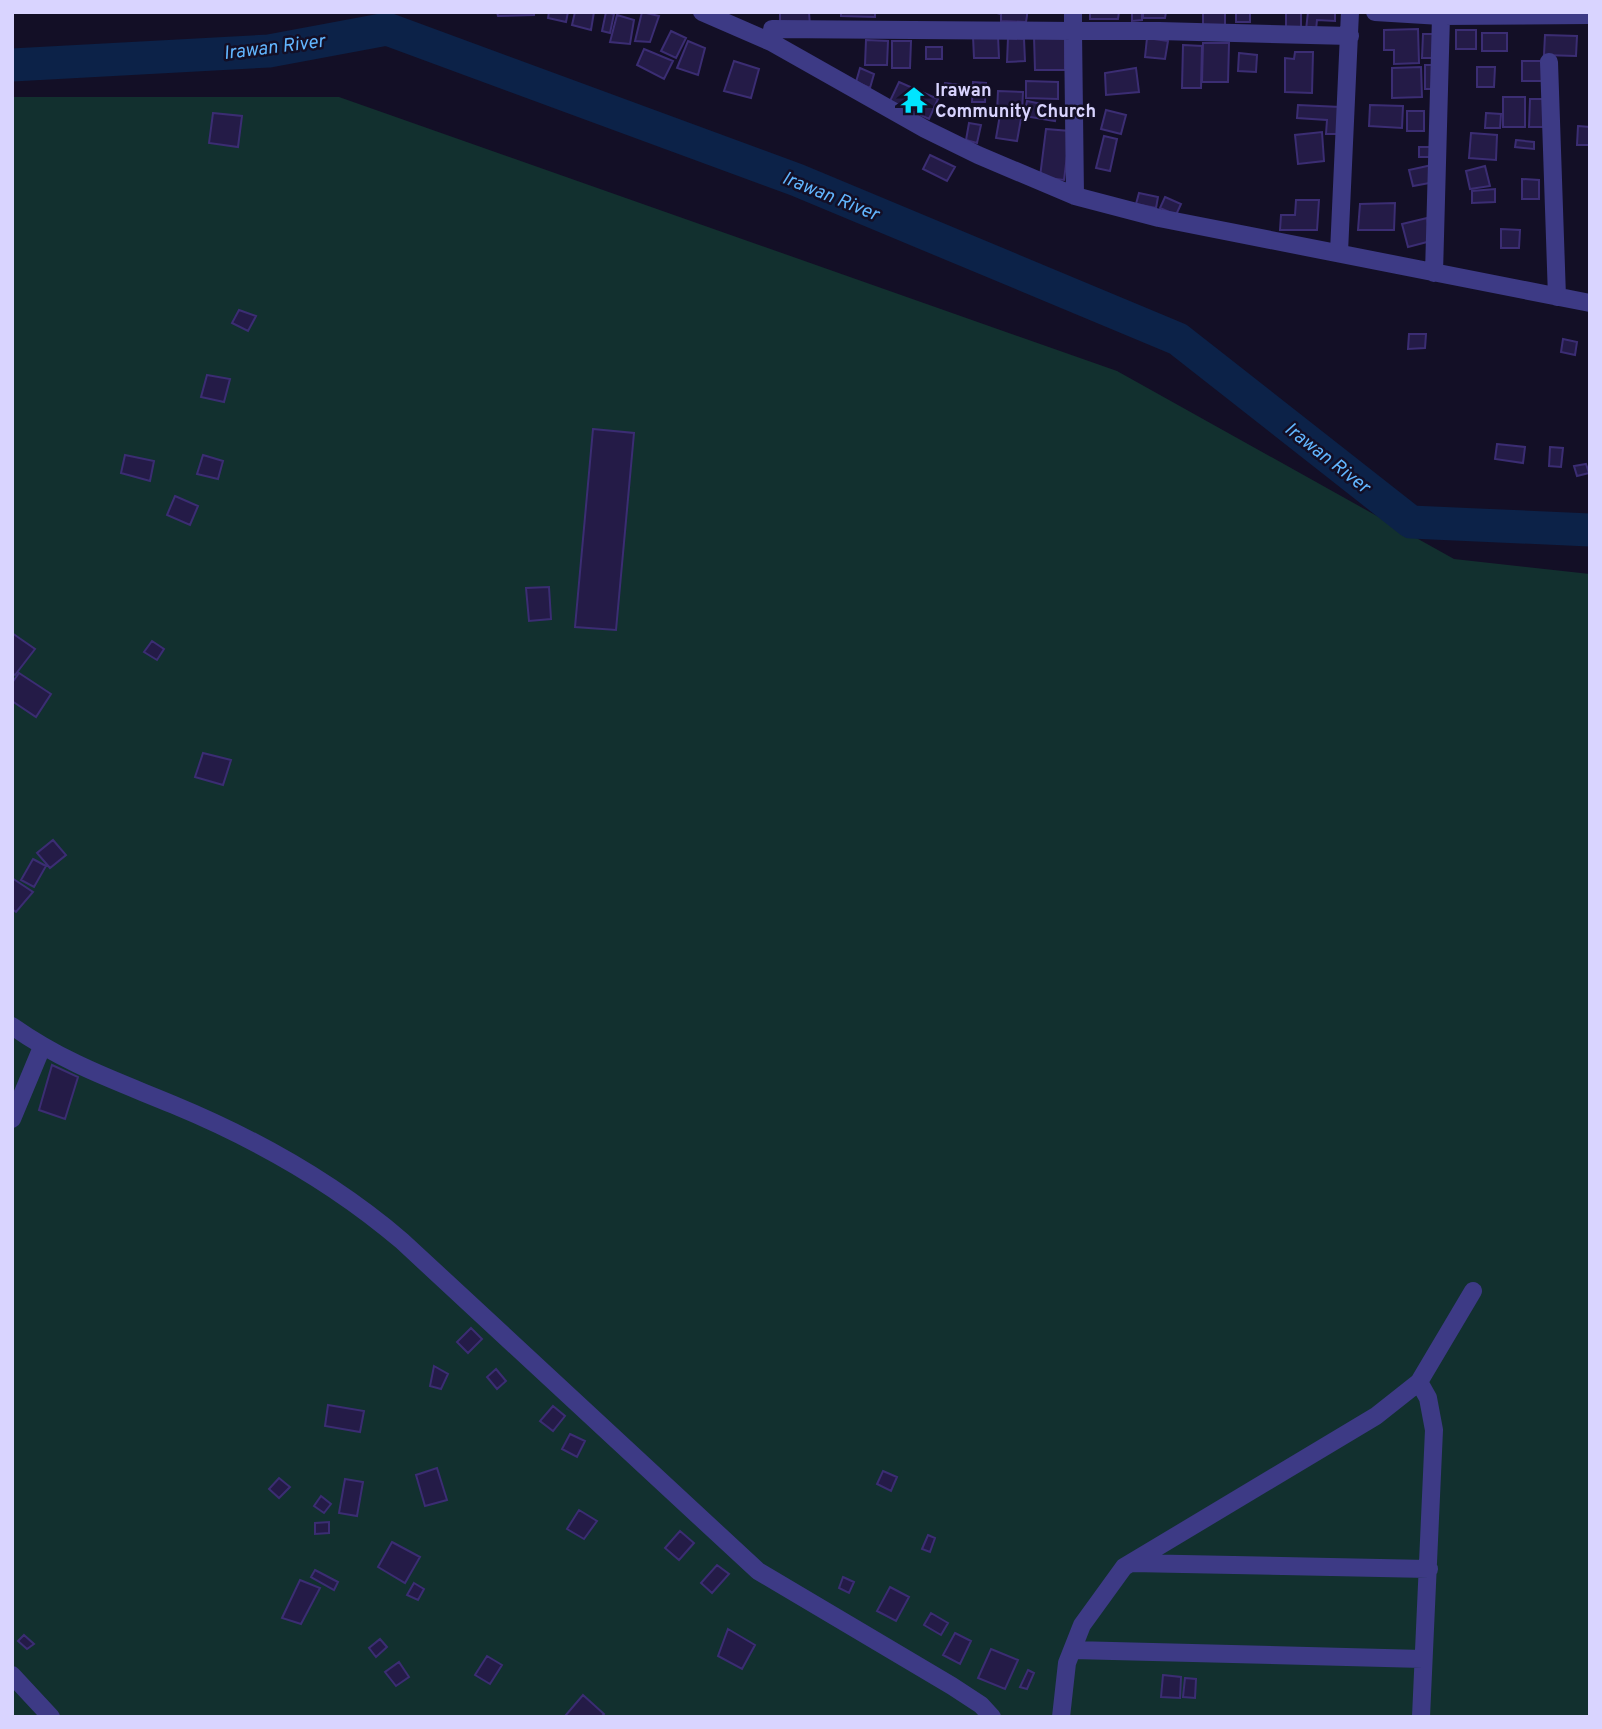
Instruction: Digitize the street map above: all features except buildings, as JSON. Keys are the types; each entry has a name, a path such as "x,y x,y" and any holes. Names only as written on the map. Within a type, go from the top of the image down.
{"street":[{"path":"702,12 771,28 1159,30 1350,36"},
{"path":"1073,12 1075,196"},
{"path":"1339,252 1350,12"},
{"path":"1375,12 1441,16 1590,15"},
{"path":"1434,274 1441,16"},
{"path":"771,28 936,135 1075,196 1159,218 1590,303"},
{"path":"1549,62 1557,297"},
{"path":"12,1026 42,1047 115,1083 249,1138 363,1208 758,1571 981,1705 992,1717"},
{"path":"12,1119 42,1047"},
{"path":"1061,1717 1067,1663 1082,1625 1124,1567 1376,1416 1419,1382 1473,1291"},
{"path":"1419,1382 1429,1398 1434,1430 1420,1717"},
{"path":"1131,1563 1429,1569"},
{"path":"1073,1650 1423,1659"},
{"path":"12,1675 51,1717"}],"green space":[{"path":"12,97 339,97 1117,371 1454,559 1590,574 1590,1717 12,1717"}],"waterway":[{"name":"Irawan River","path":"12,65 269,51 387,29 797,180 1178,339 1411,522 1590,530"}],"place":[{"name":"Irawan Community Church","path":"914,100"}]}
